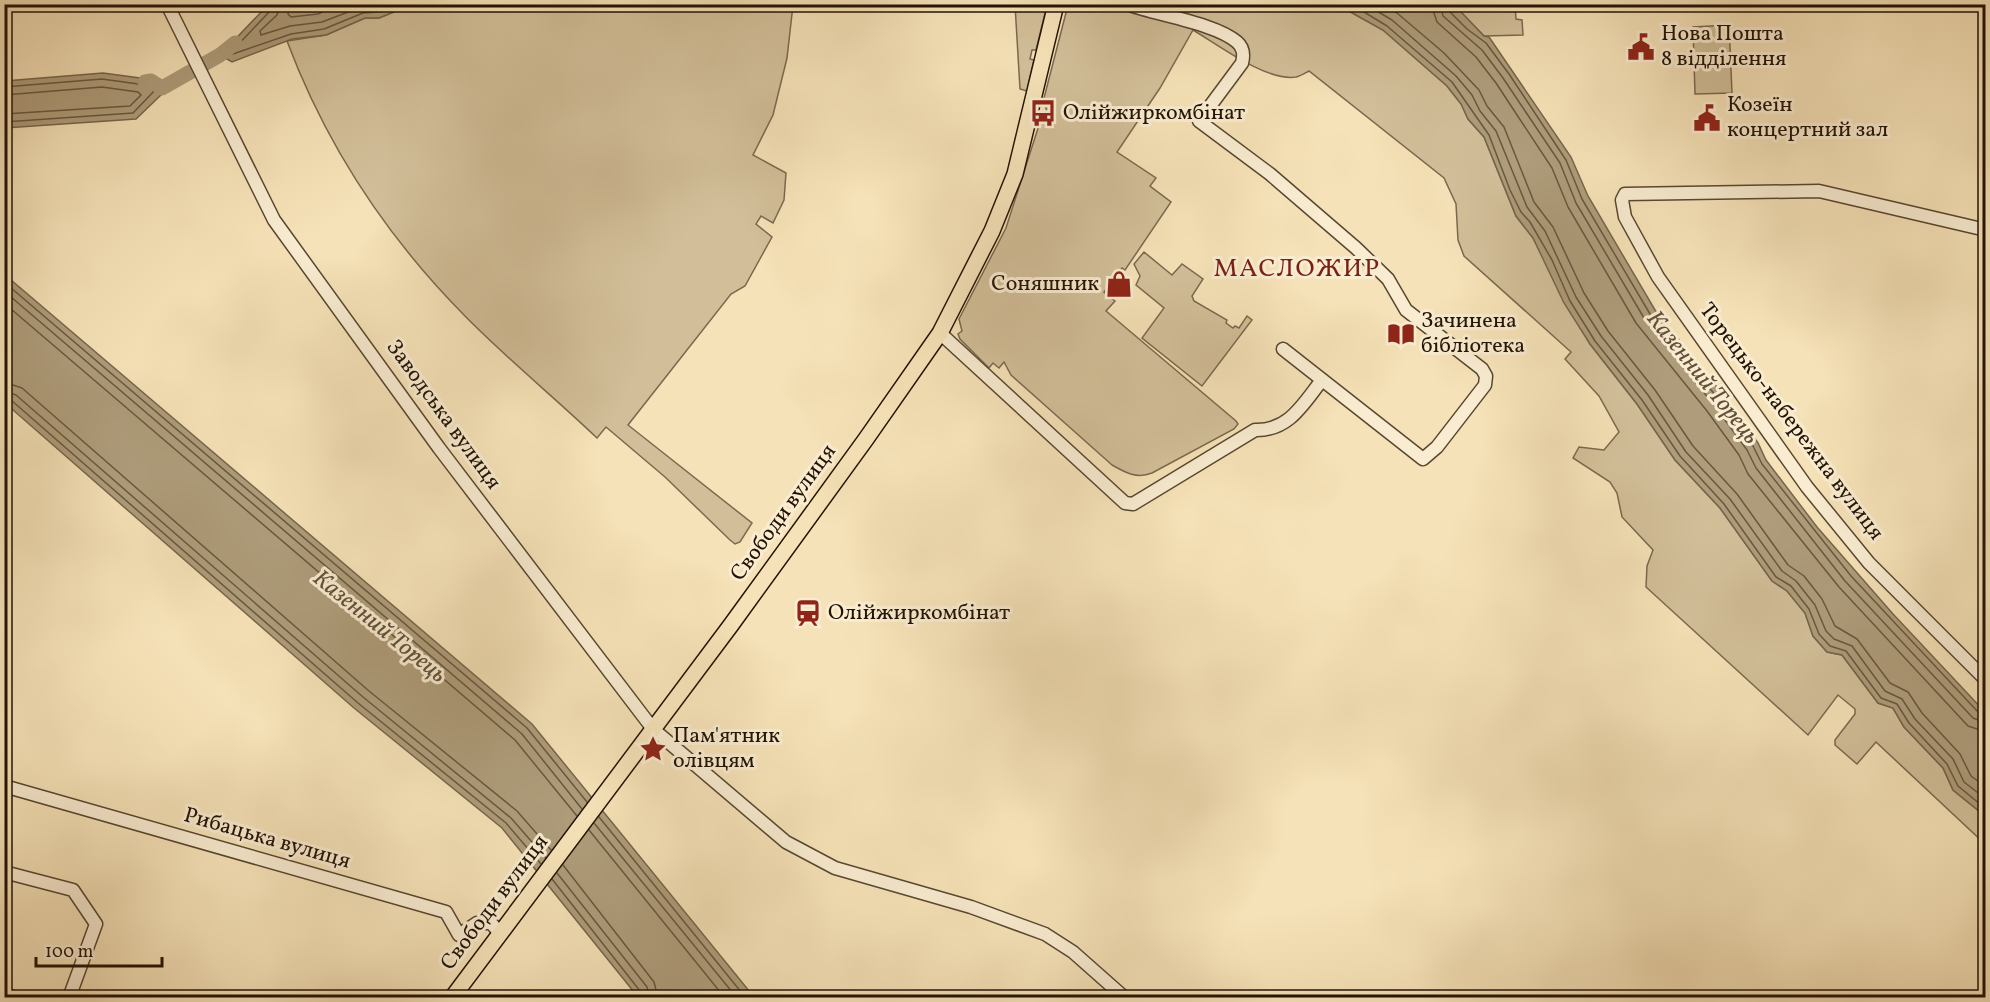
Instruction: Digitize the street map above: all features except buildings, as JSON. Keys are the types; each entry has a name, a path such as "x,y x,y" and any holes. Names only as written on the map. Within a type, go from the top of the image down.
{"main road":[{"name":"Свободи вулиця","path":"452,998 780,557 940,333 988,240 1015,174 1056,4"},
{"path":"4,996 11,998"}],"street":[{"name":"Заводська вулиця","path":"167,4 274,220 439,448 653,729 786,842 835,868 971,907 1045,934 1072,952 1125,998"},
{"path":"1127,4 1204,27 1230,38 1242,48 1242,63 1198,121 1270,174 1371,262 1396,289 1406,310 1482,369 1486,376 1485,385 1437,447 1423,459 1283,349"},
{"name":"Торецько-набережна вулиця","path":"1986,230 1819,191 1625,194 1622,200 1625,216 1658,277 1807,487 1869,563 1980,667 1986,680"},
{"path":"940,333 1125,502 1132,504 1256,430 1285,424 1322,380"},
{"name":"Рибацька вулиця","path":"4,786 446,912 459,935 477,923 491,923 499,932"},
{"path":"4,872 73,890 96,924 69,998"}],"shaded area":[{"path":"411,5 793,5 787,58 773,115 753,155 786,173 784,200 773,223 761,216 756,224 772,237 745,286 731,294 628,425 752,523 740,542 735,544 730,540 665,477 606,427 597,438 464,315 436,285 384,221 340,153 320,117 287,41 326,35 365,18 379,18"},
{"path":"1015,5 1047,5 1036,50 1032,50 1030,59 1034,60 1027,91 1020,89"},
{"path":"1068,5 1338,5 1383,30 1447,86 1462,105 1468,119 1484,137 1516,216 1533,238 1590,344 1637,404 1675,460 1720,508 1772,581 1787,591 1805,613 1813,636 1827,652 1842,655 1878,703 1893,708 1904,727 1943,768 1953,790 1985,816 1985,844 1876,742 1857,764 1835,745 1835,740 1855,714 1855,709 1838,695 1808,735 1646,587 1647,566 1653,550 1622,517 1617,493 1610,482 1573,458 1579,447 1604,450 1619,432 1599,396 1565,359 1571,352 1464,256 1458,240 1456,204 1444,178 1309,71 1296,77 1271,74 1243,61 1193,30 1160,88 1117,152 1156,178 1150,186 1171,202 1125,270 1122,268 1104,292 1115,301 1106,311 1236,421 1238,424 1234,429 1152,473 1132,474 1112,465 1011,375 1004,362 999,368 993,363 989,368 960,339 958,334 962,331 959,319 1006,228 1040,122 1046,113 1044,98"},
{"path":"1450,5 1515,5 1516,19 1522,20 1523,35 1484,36 1460,11"},
{"path":"1729,25 1732,93 1695,94 1693,27"},
{"path":"1144,252 1172,275 1182,264 1203,279 1192,296 1194,301 1227,320 1226,323 1233,328 1235,326 1239,328 1247,316 1252,320 1202,386 1142,338 1164,308 1136,285 1140,276 1134,264"}],"water":[{"path":"273,4 411,5 379,18 365,18 326,35 292,39 232,62 220,55 265,8"},
{"path":"1433,4 1434,7 1450,5 1460,11 1484,36 1489,37 1571,157 1588,196 1655,310 1725,397 1758,443 1766,460 1817,527 1893,614 1985,712 1985,816 1953,790 1943,768 1904,727 1893,708 1878,703 1842,655 1827,652 1813,636 1805,613 1787,591 1772,581 1720,508 1675,460 1637,404 1590,344 1564,303 1533,238 1516,216 1484,137 1468,119 1461,104 1447,86 1383,30 1338,5"},
{"path":"103,73 162,81 161,95 136,119 5,128 5,81"},
{"path":"4,274 532,724 754,997 638,997 502,828 354,708 5,403"}],"waterway":[{"name":"Казенний Торець","path":"145,82 151,81 162,88 220,55 235,43"}],"place":[{"name":"Нова Пошта 8 відділення","path":"1641,47"},
{"name":"Олійжиркомбінат","path":"1043,113"},
{"name":"Козеїн концертний зал","path":"1707,118"},
{"name":"Соняшник","path":"1119,284"},
{"name":"Зачинена бібліотека","path":"1401,334"},
{"name":"Олійжиркомбiнат","path":"808,613"},
{"name":"Пам'ятник олівцям","path":"653,749"}],"district":[{"name":"МАСЛОЖИР","path":"1297,269"}]}
